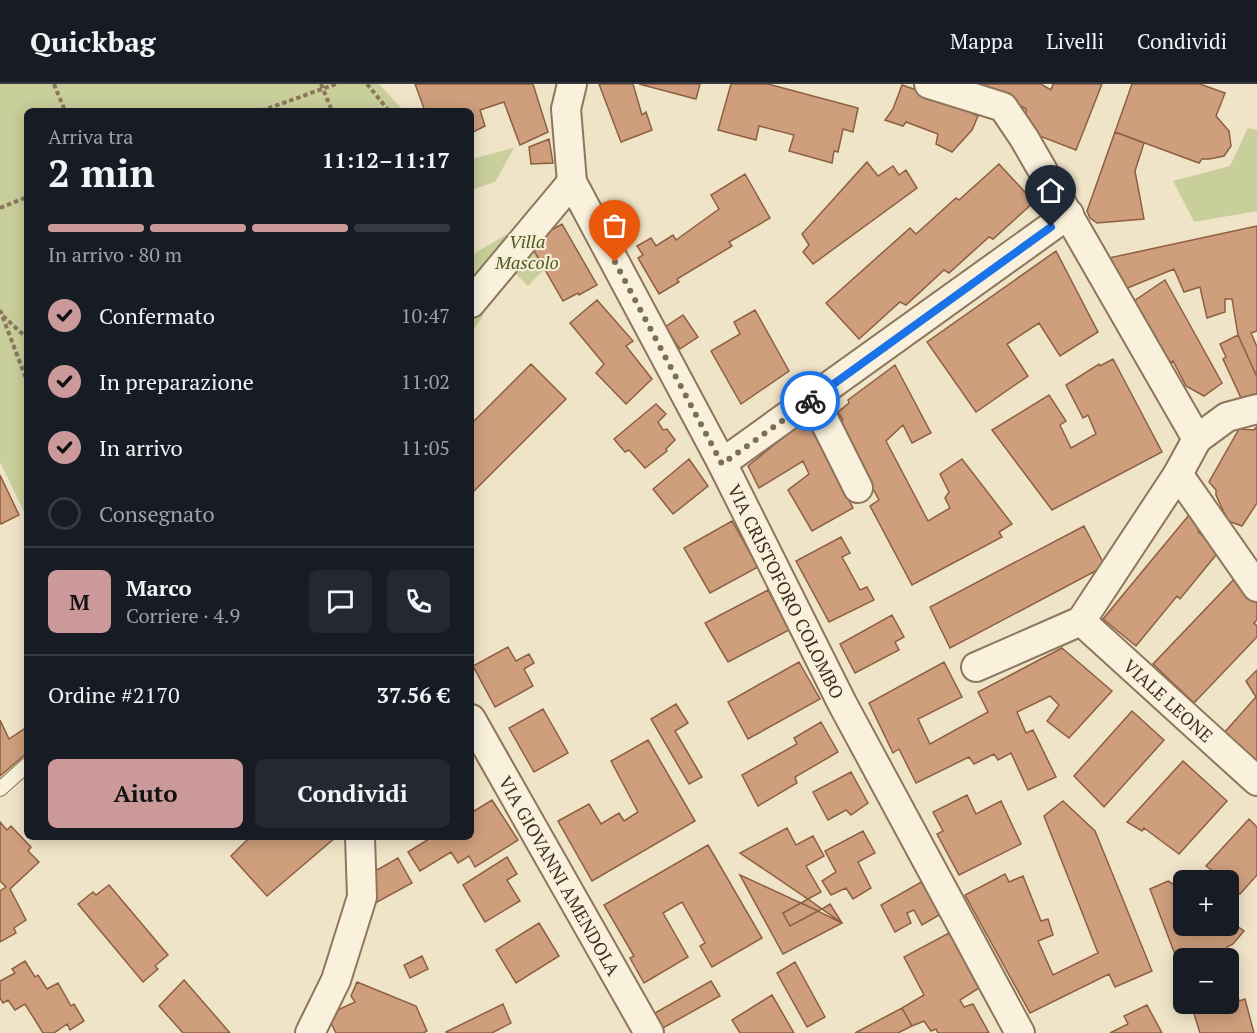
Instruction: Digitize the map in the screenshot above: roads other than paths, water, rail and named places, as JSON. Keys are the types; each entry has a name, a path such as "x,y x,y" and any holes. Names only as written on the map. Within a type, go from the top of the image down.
{"street":[{"path":"552,84 569,97"},
{"path":"929,84 1003,107 1069,214 1197,440"},
{"name":"VIA CRISTOFORO COLOMBO","path":"569,97 572,182 722,464 842,704 1020,1033"},
{"path":"474,299 572,182"},
{"path":"722,464 1069,214"},
{"path":"813,398 858,488"},
{"path":"976,667 1081,621 1178,474 1197,440 1227,417 1257,409"},
{"path":"1178,474 1257,587"},
{"name":"VIALE LEONE","path":"1081,621 1257,781"},
{"name":"VIA GIOVANNI AMENDOLA","path":"474,724 649,1033"},
{"path":"310,1033 336,980 362,897 360,840"}],"lane":[{"path":"0,789 24,768"}],"park label":[{"name":"Villa Mascolo","path":"527,251"}]}
